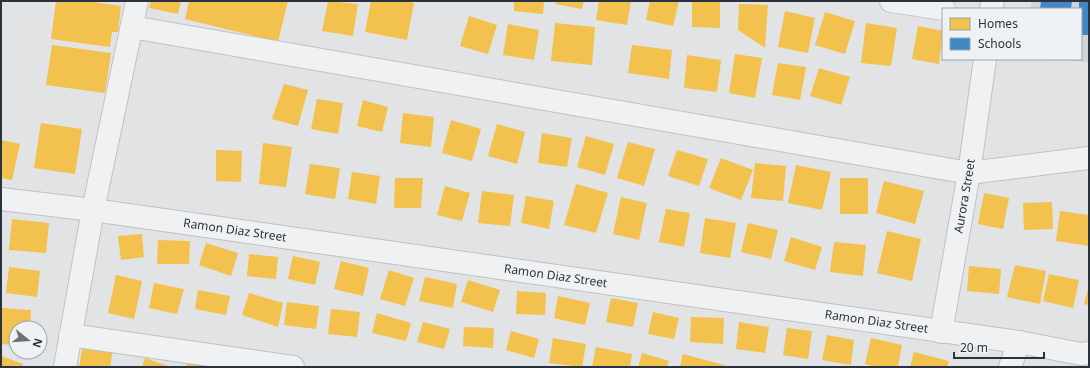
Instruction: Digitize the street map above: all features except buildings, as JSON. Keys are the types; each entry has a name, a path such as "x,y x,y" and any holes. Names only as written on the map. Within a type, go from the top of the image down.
{"street":[{"path":"65,367 93,210 138,1"},
{"path":"891,1 942,9"},
{"path":"132,26 969,173 1089,158"},
{"name":"Aurora Street","path":"941,332 969,173 985,60"},
{"name":"Ramon Diaz Street","path":"1,199 93,210 1019,342 1081,354 1089,353"},
{"path":"70,335 293,367"},
{"path":"1010,367 1019,342"}],"shaded area":[{"path":"1032,1 1089,1 1089,62 1051,60 1082,60 1082,8 1030,8"}]}
